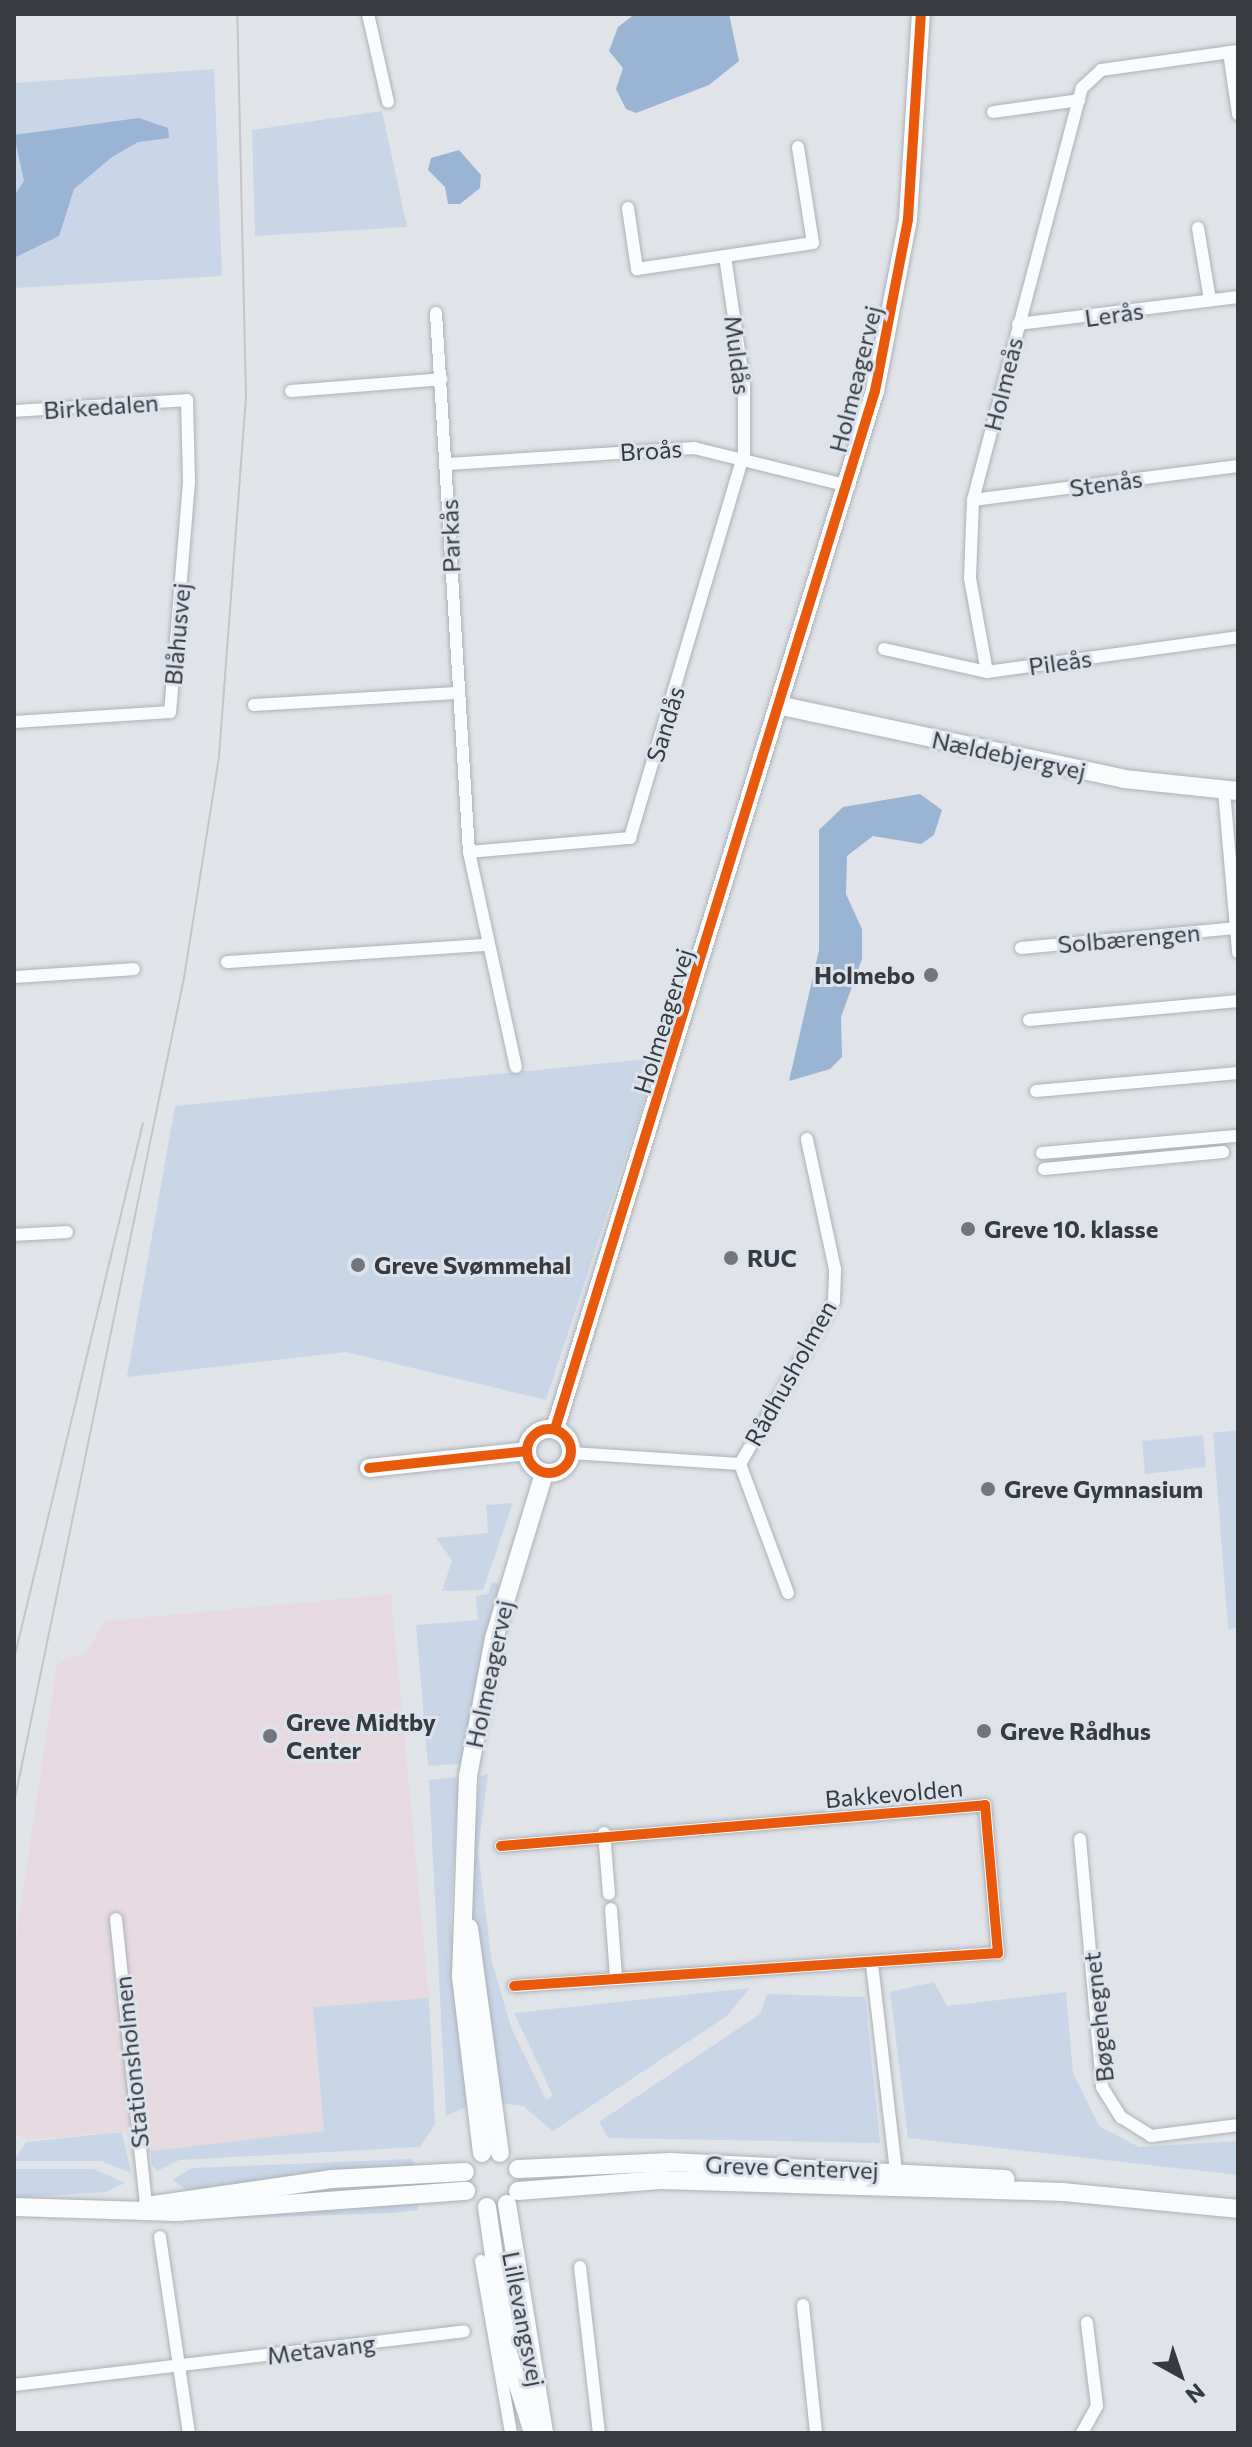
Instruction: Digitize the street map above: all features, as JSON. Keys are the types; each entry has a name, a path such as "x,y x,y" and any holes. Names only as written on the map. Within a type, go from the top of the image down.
{"street":[{"path":"368,14 388,102"},
{"name":"Holmeagervej","path":"555,1429 849,486 908,219 921,14"},
{"name":"Holmeås","path":"987,672 970,578 973,500 1079,100 1101,70 1234,51 1238,114"},
{"path":"993,112 1079,100"},
{"path":"628,208 637,269 813,243 798,147"},
{"path":"1198,228 1210,300"},
{"name":"Muldås","path":"725,256 744,385 744,454"},
{"name":"Lerås","path":"1018,324 1238,297"},
{"name":"Parkås","path":"436,313 448,464 456,693 469,852 485,945 516,1067"},
{"path":"291,391 442,379"},
{"name":"Birkedalen","path":"14,411 187,400"},
{"name":"Blåhusvej","path":"14,722 170,712 189,482 187,400"},
{"name":"Broås","path":"448,464 694,448 744,454 849,486"},
{"name":"Sandås","path":"469,852 630,838 744,454"},
{"name":"Stenås","path":"973,500 1238,466"},
{"name":"Pileås","path":"884,649 987,672 1238,637"},
{"path":"254,705 456,693"},
{"name":"Nældebjergvej","path":"782,706 1124,779 1231,791"},
{"path":"1231,791 1238,952"},
{"name":"Solbærengen","path":"1021,948 1237,928"},
{"path":"227,962 485,945"},
{"path":"14,977 134,969"},
{"path":"1029,1020 1238,1001"},
{"path":"1036,1091 1238,1073"},
{"path":"1042,1153 1238,1136"},
{"name":"Rådhusholmen","path":"740,1464 834,1301 835,1269 807,1139"},
{"path":"1058,1152 1059,1167"},
{"path":"1044,1169 1223,1152"},
{"path":"14,1235 67,1232"},
{"path":"555,1429 571,1453 559,1471 544,1473 527,1451 539,1430 555,1429"},
{"path":"369,1468 527,1451"},
{"name":"Rådhusholmen","path":"571,1453 740,1464"},
{"name":"Rådhusholmen","path":"740,1464 788,1593"},
{"name":"Holmeagervej","path":"491,2153 461,1976 460,1882 472,1744 491,1653 544,1473"},
{"name":"Bakkevolden","path":"501,1846 604,1833 985,1805 998,1953 791,1971 790,1962 514,1986"},
{"path":"604,1833 609,1894"},
{"name":"Bøgehegnet","path":"1080,1839 1102,2087 1121,2117 1151,2136 1238,2125"},
{"path":"611,1909 616,1977"},
{"name":"Stationsholmen","path":"116,1919 146,2206"},
{"path":"872,1964 897,2179"},
{"path":"466,2182 491,2153 518,2169"},
{"name":"Greve Centervej","path":"518,2169 671,2162 1063,2192 1238,2209"},
{"name":"Lillevangsvej","path":"518,2169 512,2197 544,2433"},
{"path":"14,2207 146,2206 331,2179 466,2182 487,2207"},
{"name":"Greve Centervej","path":"487,2207 512,2197 661,2180 897,2179"},
{"name":"Lillevangsvej","path":"487,2207 508,2353 533,2433"},
{"path":"160,2237 189,2433"},
{"name":"Lillevangsvej","path":"481,2261 511,2433"},
{"path":"580,2267 599,2433"},
{"path":"803,2305 816,2433"},
{"path":"1082,2433 1097,2406 1087,2323"},
{"name":"Metavang","path":"14,2385 464,2331"}],"shaded area":[{"path":"214,69 222,276 14,288 14,83"},
{"path":"382,111 407,227 255,236 252,130"},
{"path":"658,1058 546,1400 346,1352 127,1377 175,1106"},
{"path":"1238,1430 1238,1628 1228,1629 1213,1433"},
{"path":"1203,1435 1206,1467 1145,1474 1142,1441"},
{"path":"513,1503 483,1590 442,1591 452,1560 436,1538 488,1533 486,1505"},
{"path":"492,1582 499,1584 460,1764 428,1766 416,1625 478,1620 476,1596 488,1594"},
{"path":"391,1594 429,1998 313,2007 324,2134 129,2154 127,2131 25,2140 14,2132 14,1950 57,1664 88,1651 104,1621"},
{"path":"488,1774 478,1851 492,1962 511,2027 546,2100 553,2096 514,2013 750,1988 727,2016 553,2131 523,2106 499,2103 470,1895 480,1776"},
{"path":"459,1777 450,1921 471,2105 446,2116 429,1780"},
{"path":"934,1982 947,2006 1066,1992 1073,2073 1099,2126 1139,2147 1238,2141 1238,2175 908,2138 890,1992"},
{"path":"767,1994 865,1997 880,2143 608,2138 599,2122 760,2014"},
{"path":"429,1998 435,2124 420,2147 179,2160 157,2171 152,2165 151,2151 324,2131 313,2007"},
{"path":"122,2132 131,2173 101,2161 14,2161 26,2142"},
{"path":"412,2159 415,2170 189,2191 172,2180 192,2168"},
{"path":"14,2169 94,2169 125,2183 105,2192 14,2198"},
{"path":"417,2197 418,2210 392,2213 185,2220"}],"water":[{"path":"635,14 729,14 739,61 709,85 636,113 626,109 616,89 623,68 609,51 618,27"},
{"path":"139,118 168,128 169,138 138,142 112,157 74,189 59,236 14,258 14,196 24,181 14,135"},
{"path":"459,150 481,175 480,188 460,204 448,204 445,187 428,170 431,158"},
{"path":"920,794 942,810 934,835 921,844 873,836 847,856 846,894 862,929 862,959 841,1017 842,1057 830,1069 789,1081 819,950 819,830 843,807"}],"tram line":[{"path":"14,1803 184,978 219,756 246,397 237,14"},
{"path":"14,1659 143,1123"}],"cycle path":[{"path":"555,1429 875,391 908,219 921,14"},
{"path":"549,1429 565,1435 571,1451 565,1467 549,1473 533,1467 527,1451 533,1435 549,1429"},
{"path":"369,1468 527,1451"},
{"path":"501,1846 985,1805 998,1953 514,1986"}],"place":[{"name":"Holmebo","path":"931,975"},
{"name":"Greve 10. klasse","path":"968,1229"},
{"name":"RUC","path":"731,1258"},
{"name":"Greve Svømmehal","path":"358,1265"},
{"name":"Greve Gymnasium","path":"988,1489"},
{"name":"Greve Rådhus","path":"984,1731"},
{"name":"Greve Midtby Center","path":"270,1736"}]}
